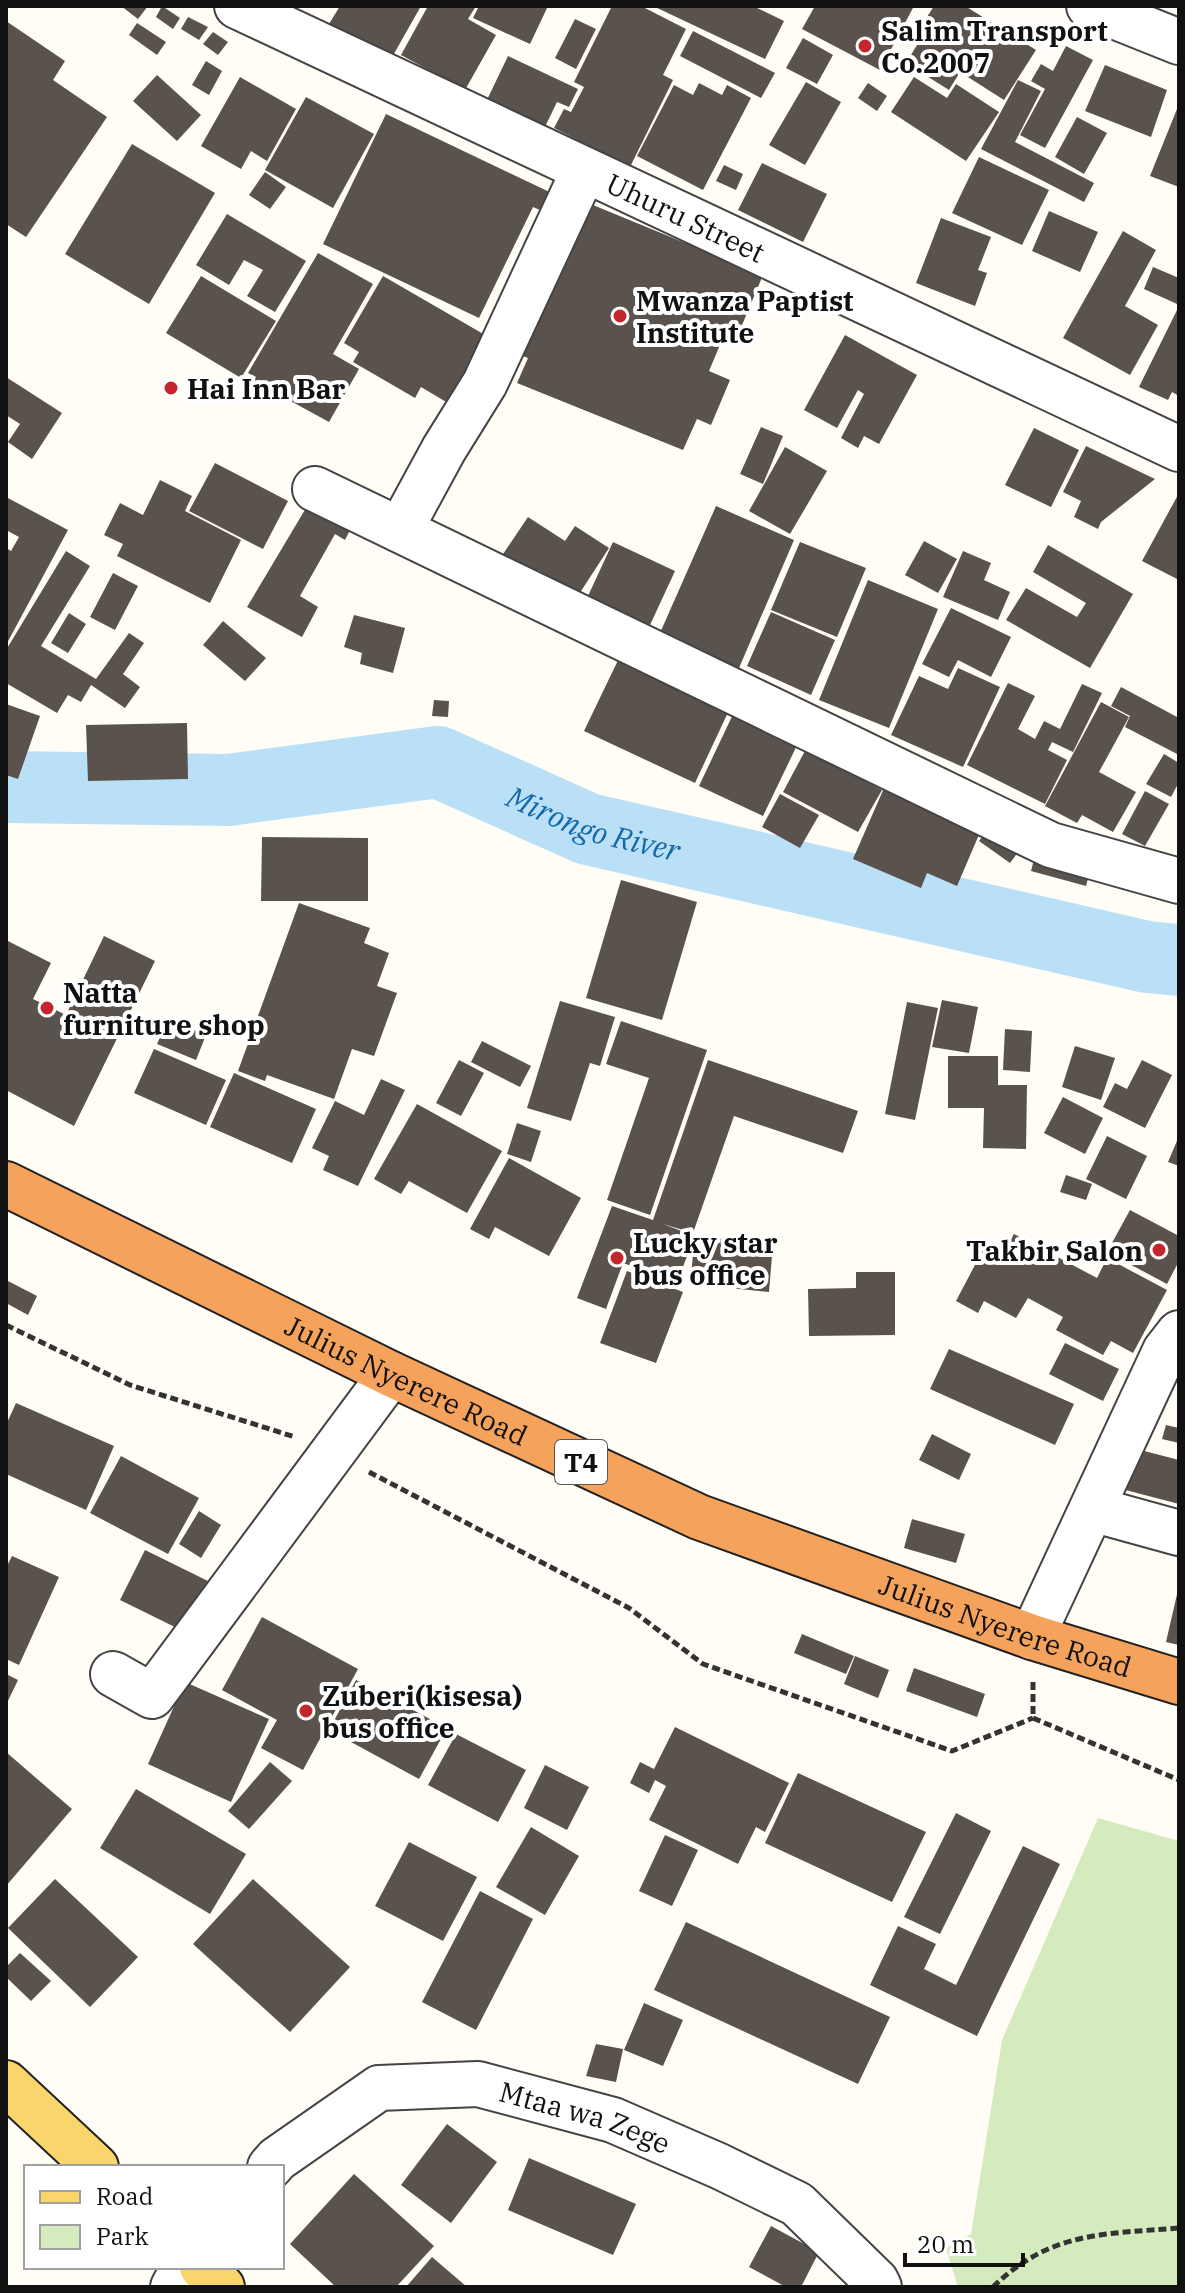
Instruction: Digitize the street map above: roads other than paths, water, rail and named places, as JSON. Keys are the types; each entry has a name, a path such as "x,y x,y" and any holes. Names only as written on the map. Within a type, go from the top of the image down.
{"highway":[{"name":"Julius Nyerere Road","path":"6,1184 391,1374 699,1517 1032,1637 1179,1682"}],"main road":[{"path":"6,2083 94,2165"},
{"path":"204,2269 222,2287"}],"street":[{"name":"Uhuru Street","path":"237,6 1179,449"},
{"path":"1089,6 1179,42"},
{"path":"400,530 444,449 485,383 584,170"},
{"path":"315,489 1051,845 1179,881"},
{"path":"1032,1637 1165,1351 1179,1333"},
{"path":"113,1674 152,1696 391,1374"},
{"path":"1092,1509 1179,1533"},
{"name":"Mtaa wa Zege","path":"272,2165 379,2088 478,2084 613,2120 797,2204 879,2287"},
{"path":"173,2287 183,2269"}],"waterway":[{"name":"Mirongo River","path":"6,787 228,790 438,762 588,829 1147,957 1179,960"}],"place":[{"name":"Salim Transport Co.2007","path":"865,46"},
{"name":"Mwanza Paptist Institute","path":"620,316"},
{"name":"Hai Inn Bar","path":"171,388"},
{"name":"Natta furniture shop","path":"47,1008"},
{"name":"Takbir Salon","path":"1159,1250"},
{"name":"Lucky star bus office","path":"617,1258"},
{"name":"Zuberi(kisesa) bus office","path":"306,1711"}]}
